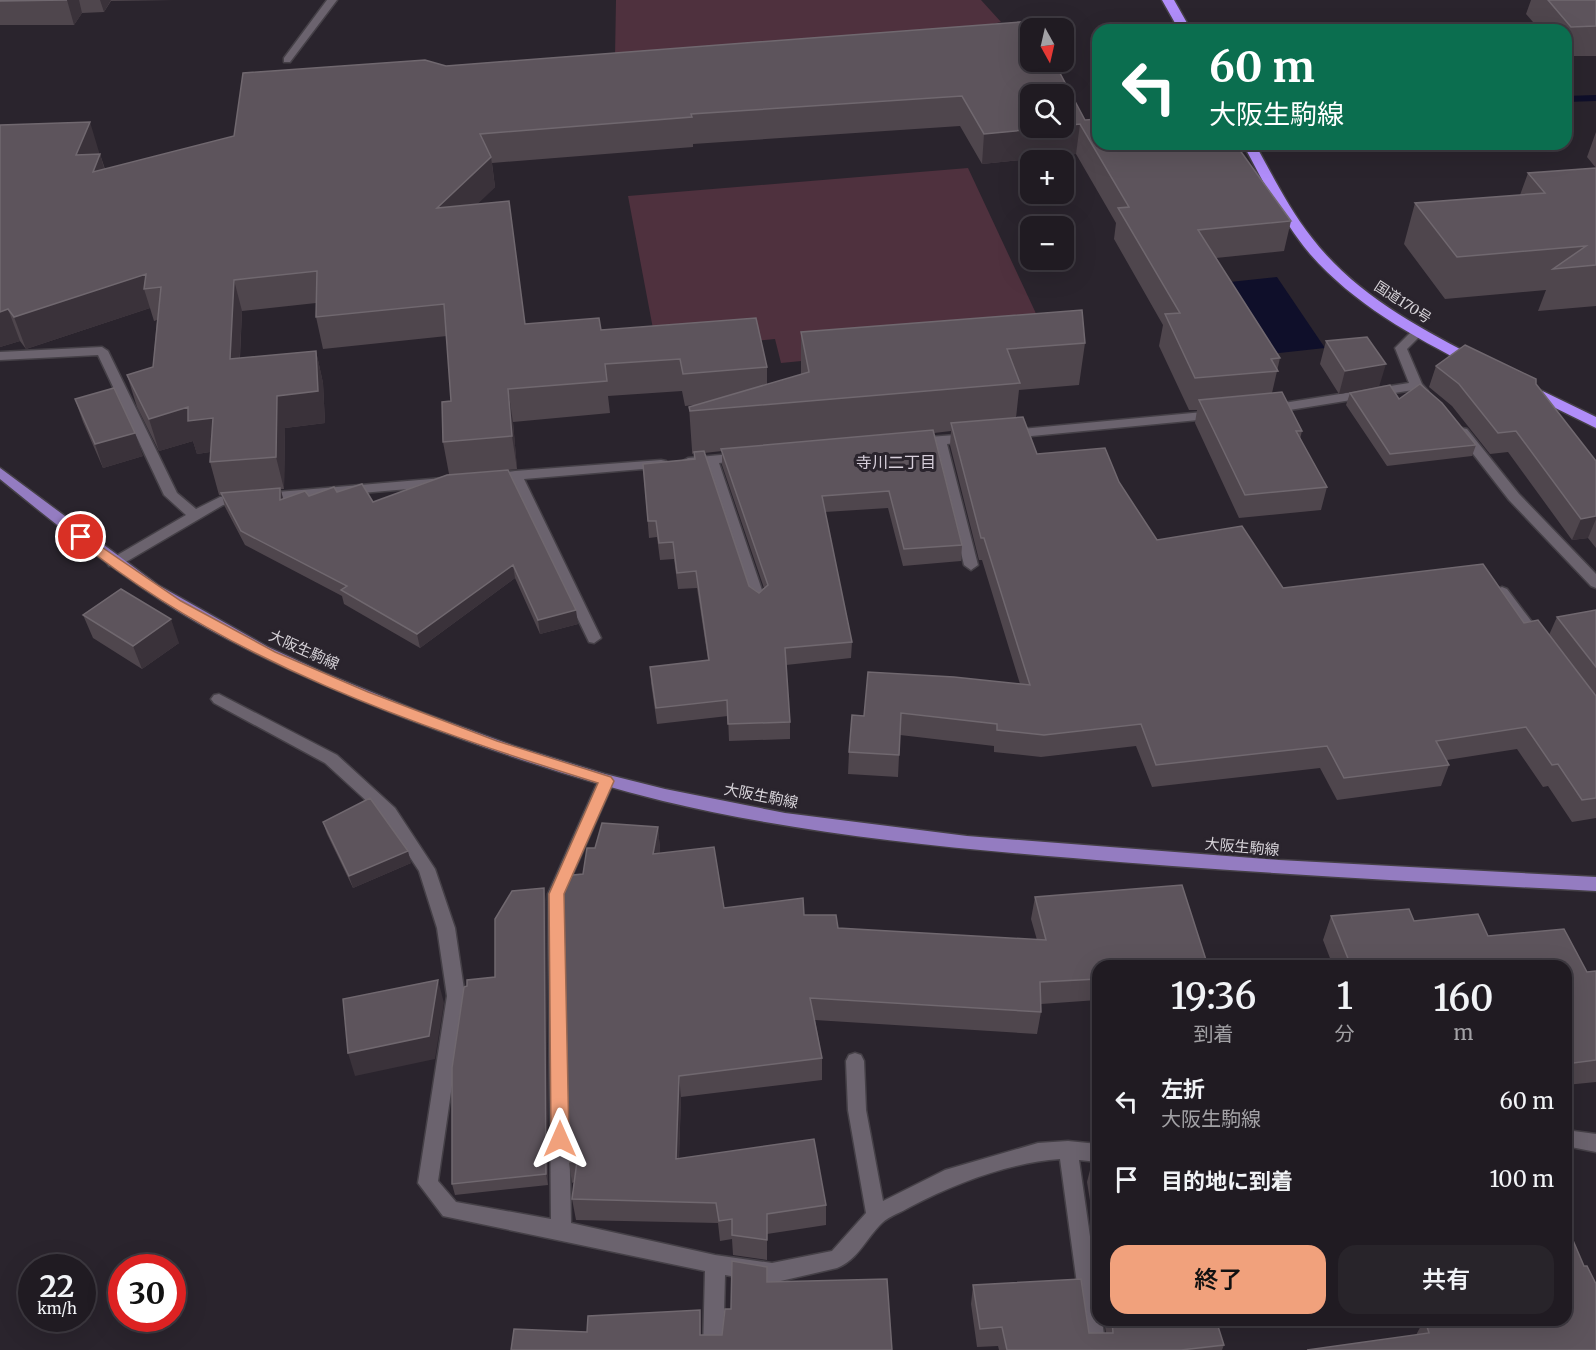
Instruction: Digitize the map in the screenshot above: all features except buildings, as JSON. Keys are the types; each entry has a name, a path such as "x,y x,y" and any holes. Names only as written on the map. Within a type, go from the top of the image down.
{"highway":[{"path":"1168,0 1182,24"},
{"name":"国道170号","path":"1253,150 1313,249 1355,291 1417,333 1490,370"},
{"path":"1511,380 1596,423"}],"main road":[{"name":"大阪生駒線","path":"0,472 114,564 177,604 270,656 363,696 492,745 606,781 700,802 865,832 1285,869 1596,884"}],"street":[{"path":"287,60 332,0"},
{"path":"1417,333 1401,348 1416,386 1431,398"},
{"path":"0,356 102,351 171,495 195,516"},
{"path":"1252,411 1299,407 1416,386"},
{"path":"906,443 1229,413"},
{"path":"1452,418 1514,497 1596,583"},
{"path":"940,440 971,565"},
{"path":"479,478 758,456"},
{"path":"711,460 759,602"},
{"path":"515,476 594,638"},
{"path":"114,564 220,501 456,480"},
{"path":"1500,590 1548,653"},
{"path":"219,699 331,759 390,812 427,869 446,928 456,996 428,1183 450,1210 561,1230 715,1264 772,1273 837,1259 859,1237 876,1215 945,1179 1038,1152 1068,1150 1092,1152"},
{"path":"561,1230 556,894 606,781"},
{"path":"855,1061 857,1110 876,1215"},
{"path":"1572,1139 1596,1143"},
{"path":"1068,1150 1092,1321"},
{"path":"713,1350 715,1264"},
{"path":"1093,1326 1096,1350"}],"shaded area":[{"path":"616,0 981,0 1001,22 948,35 615,57"},
{"path":"968,168 1047,337 781,363 775,339 657,350 628,196"},
{"path":"1277,277 1325,348 1260,355 1211,284"}],"waterway":[{"path":"1572,99 1596,98"}],"district":[{"name":"寺川二丁目","path":"896,462"}],"route":[{"path":"81,537 114,564 177,604 270,656 363,696 492,745 606,781 556,894 560,1139"}]}
